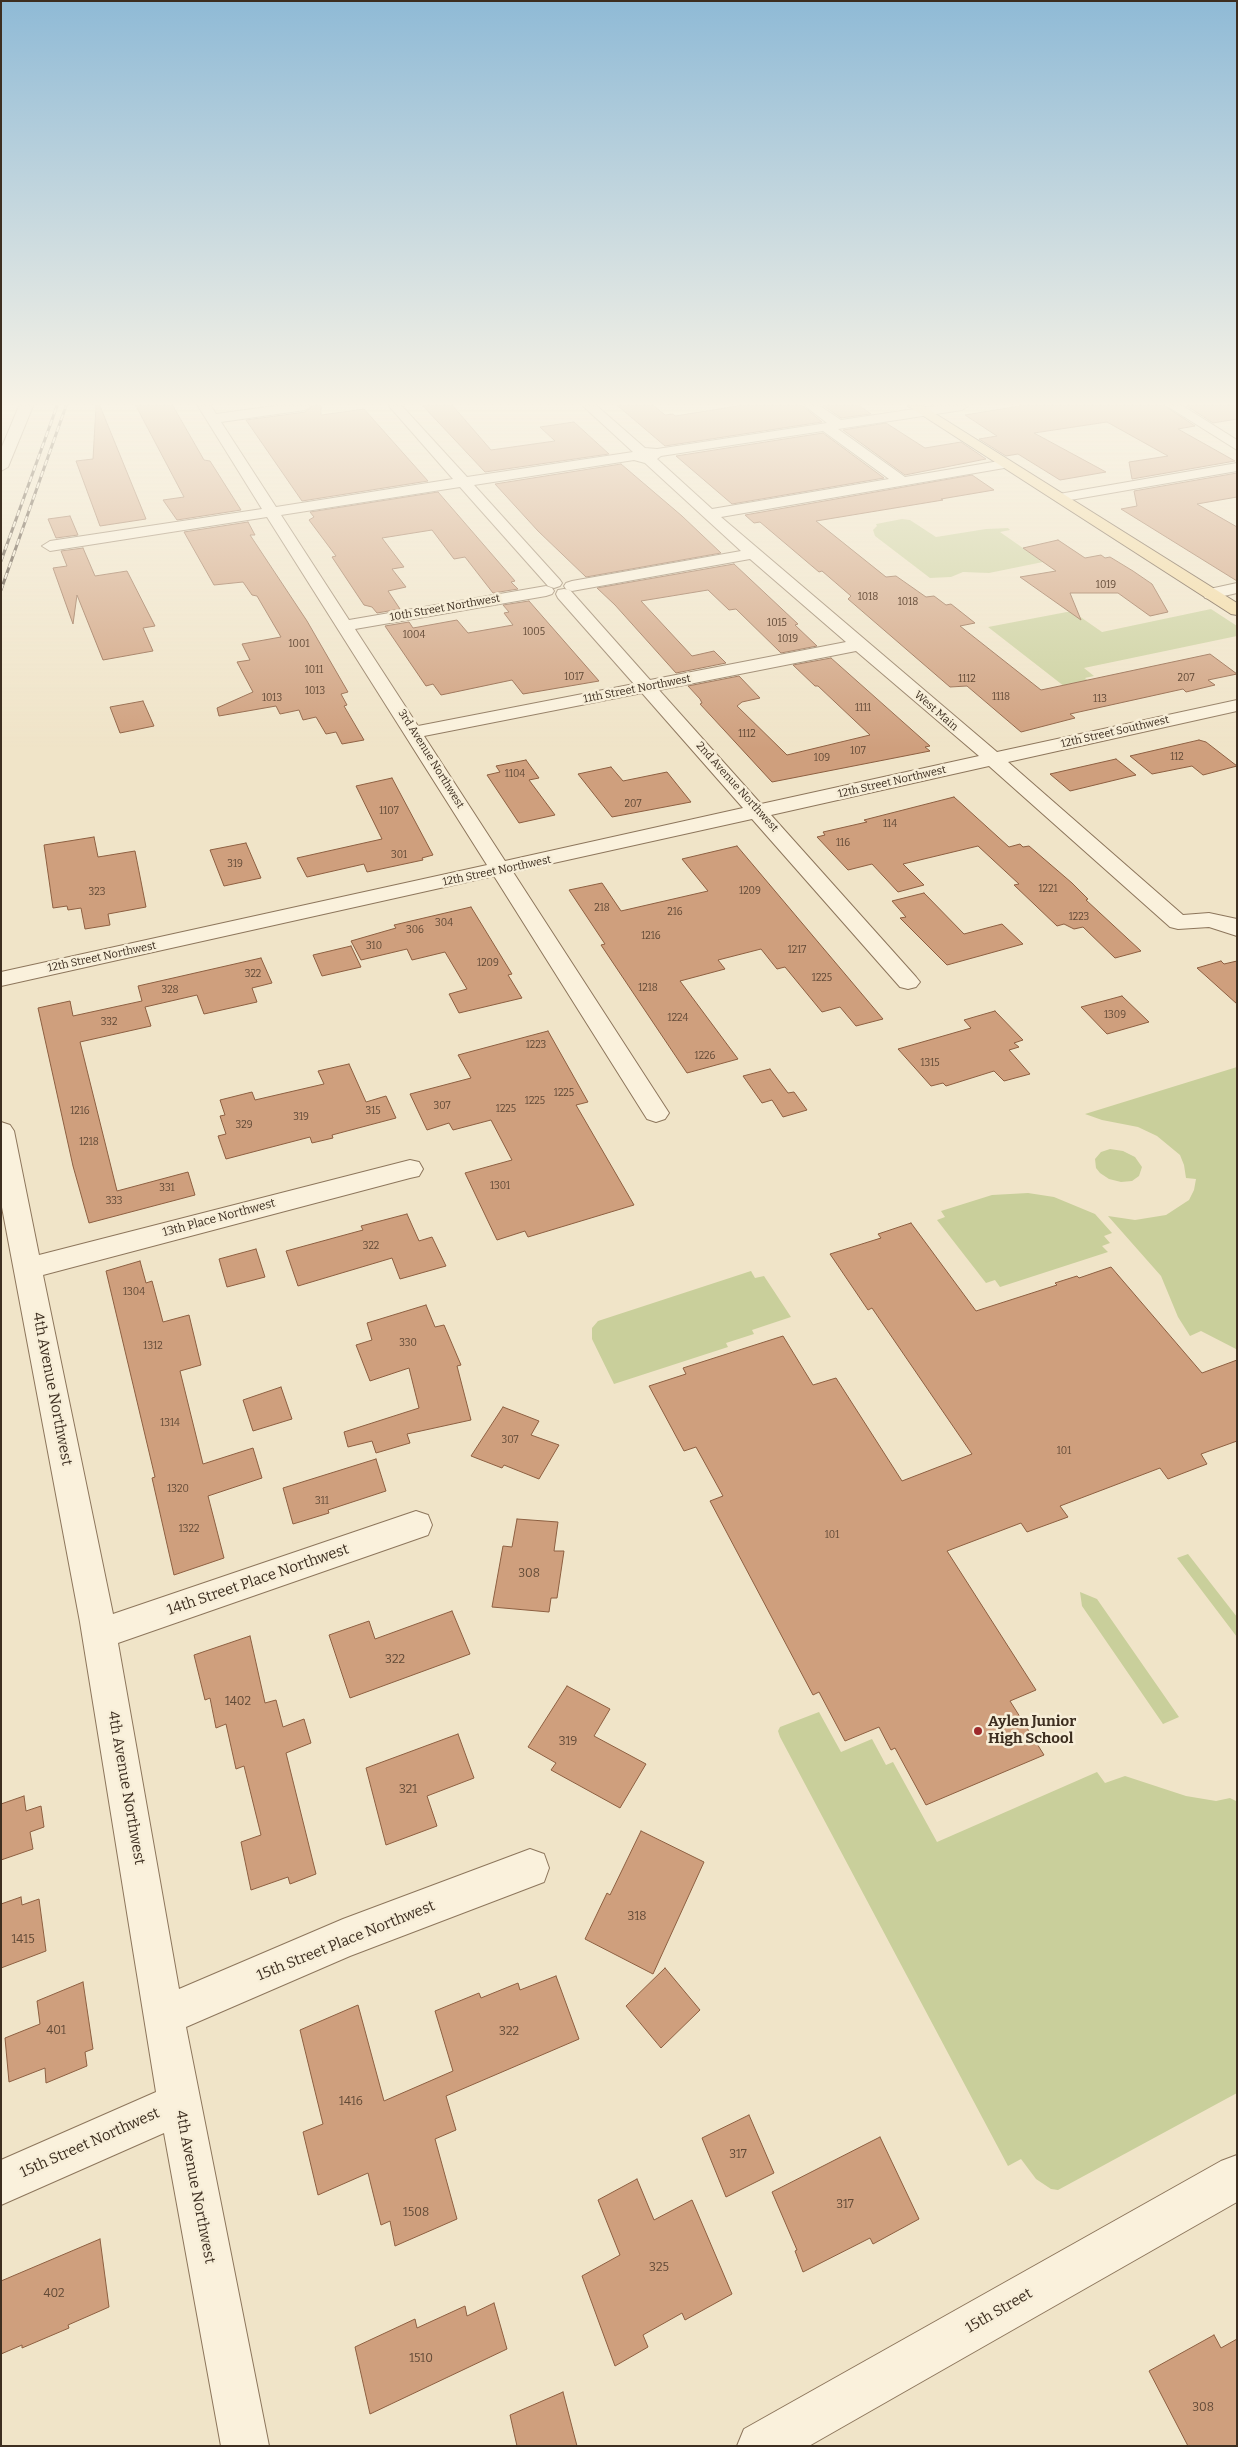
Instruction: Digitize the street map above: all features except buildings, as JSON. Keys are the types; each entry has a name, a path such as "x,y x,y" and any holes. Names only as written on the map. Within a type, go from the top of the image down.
{"main road":[{"path":"1094,520 1237,610"}],"street":[{"path":"50,546 218,520"},
{"name":"3rd Avenue Northwest","path":"276,520 414,732 656,1113"},
{"name":"2nd Avenue Northwest","path":"498,520 760,812 908,982"},
{"name":"West Main","path":"715,520 1178,922 1209,920 1229,924 1237,929"},
{"name":"10th Street Northwest","path":"345,626 753,554"},
{"path":"1211,594 1237,588"},
{"name":"11th Street Northwest","path":"414,732 860,645"},
{"name":"12th Street Southwest","path":"992,760 1237,705"},
{"name":"12th Street Northwest","path":"1,979 992,760"},
{"name":"4th Avenue Northwest","path":"1,1131 99,1634 163,2016 245,2446"},
{"name":"13th Place Northwest","path":"29,1268 410,1170"},
{"name":"14th Street Place Northwest","path":"99,1634 416,1525"},
{"name":"15th Street Place Northwest","path":"163,2016 212,1997 343,1938 530,1868"},
{"name":"15th Street Northwest","path":"1,2182 179,2104"},
{"name":"15th Street","path":"761,2446 1237,2177"}],"green space":[{"path":"896,520 910,520 936,537 986,529 1008,528 1010,530 1000,532 1043,562 989,573 963,572 951,577 930,578 875,536 873,530 877,526 876,524"},
{"path":"1211,609 1237,626 1237,636 1084,668 1094,676 1085,678 1093,685 1069,690 988,627 1072,611 1102,632"},
{"path":"1237,1067 1236,1349 1201,1331 1190,1336 1178,1317 1161,1276 1108,1216 1135,1220 1166,1215 1189,1200 1194,1190 1196,1179 1186,1178 1180,1155 1157,1136 1138,1127 1102,1120 1085,1114"},
{"path":"1110,1149 1123,1151 1135,1157 1142,1167 1139,1176 1132,1181 1121,1182 1109,1179 1100,1173 1096,1168 1095,1159 1101,1152"},
{"path":"1028,1193 1054,1197 1095,1214 1112,1233 1104,1236 1110,1243 1102,1246 1108,1252 1000,1287 995,1280 986,1283 937,1220 945,1217 941,1211 992,1195"},
{"path":"751,1271 755,1278 764,1276 791,1317 752,1330 754,1334 726,1343 728,1347 614,1384 592,1339 592,1328 598,1321"},
{"path":"1188,1554 1237,1617 1237,1637 1177,1558"},
{"path":"1080,1592 1097,1599 1179,1717 1163,1724 1082,1606"},
{"path":"819,1712 841,1752 872,1739 886,1765 893,1762 937,1842 1097,1772 1105,1783 1125,1776 1186,1796 1216,1801 1230,1798 1236,1801 1237,1799 1237,2093 1058,2190 1051,2189 1036,2179 1021,2159 1008,2166 780,1737 778,1731 780,1727"}],"railway":[{"path":"1,561 16,520"},
{"path":"1,590 26,520"}],"place":[{"name":"Aylen Junior High School","path":"978,1731"}]}
